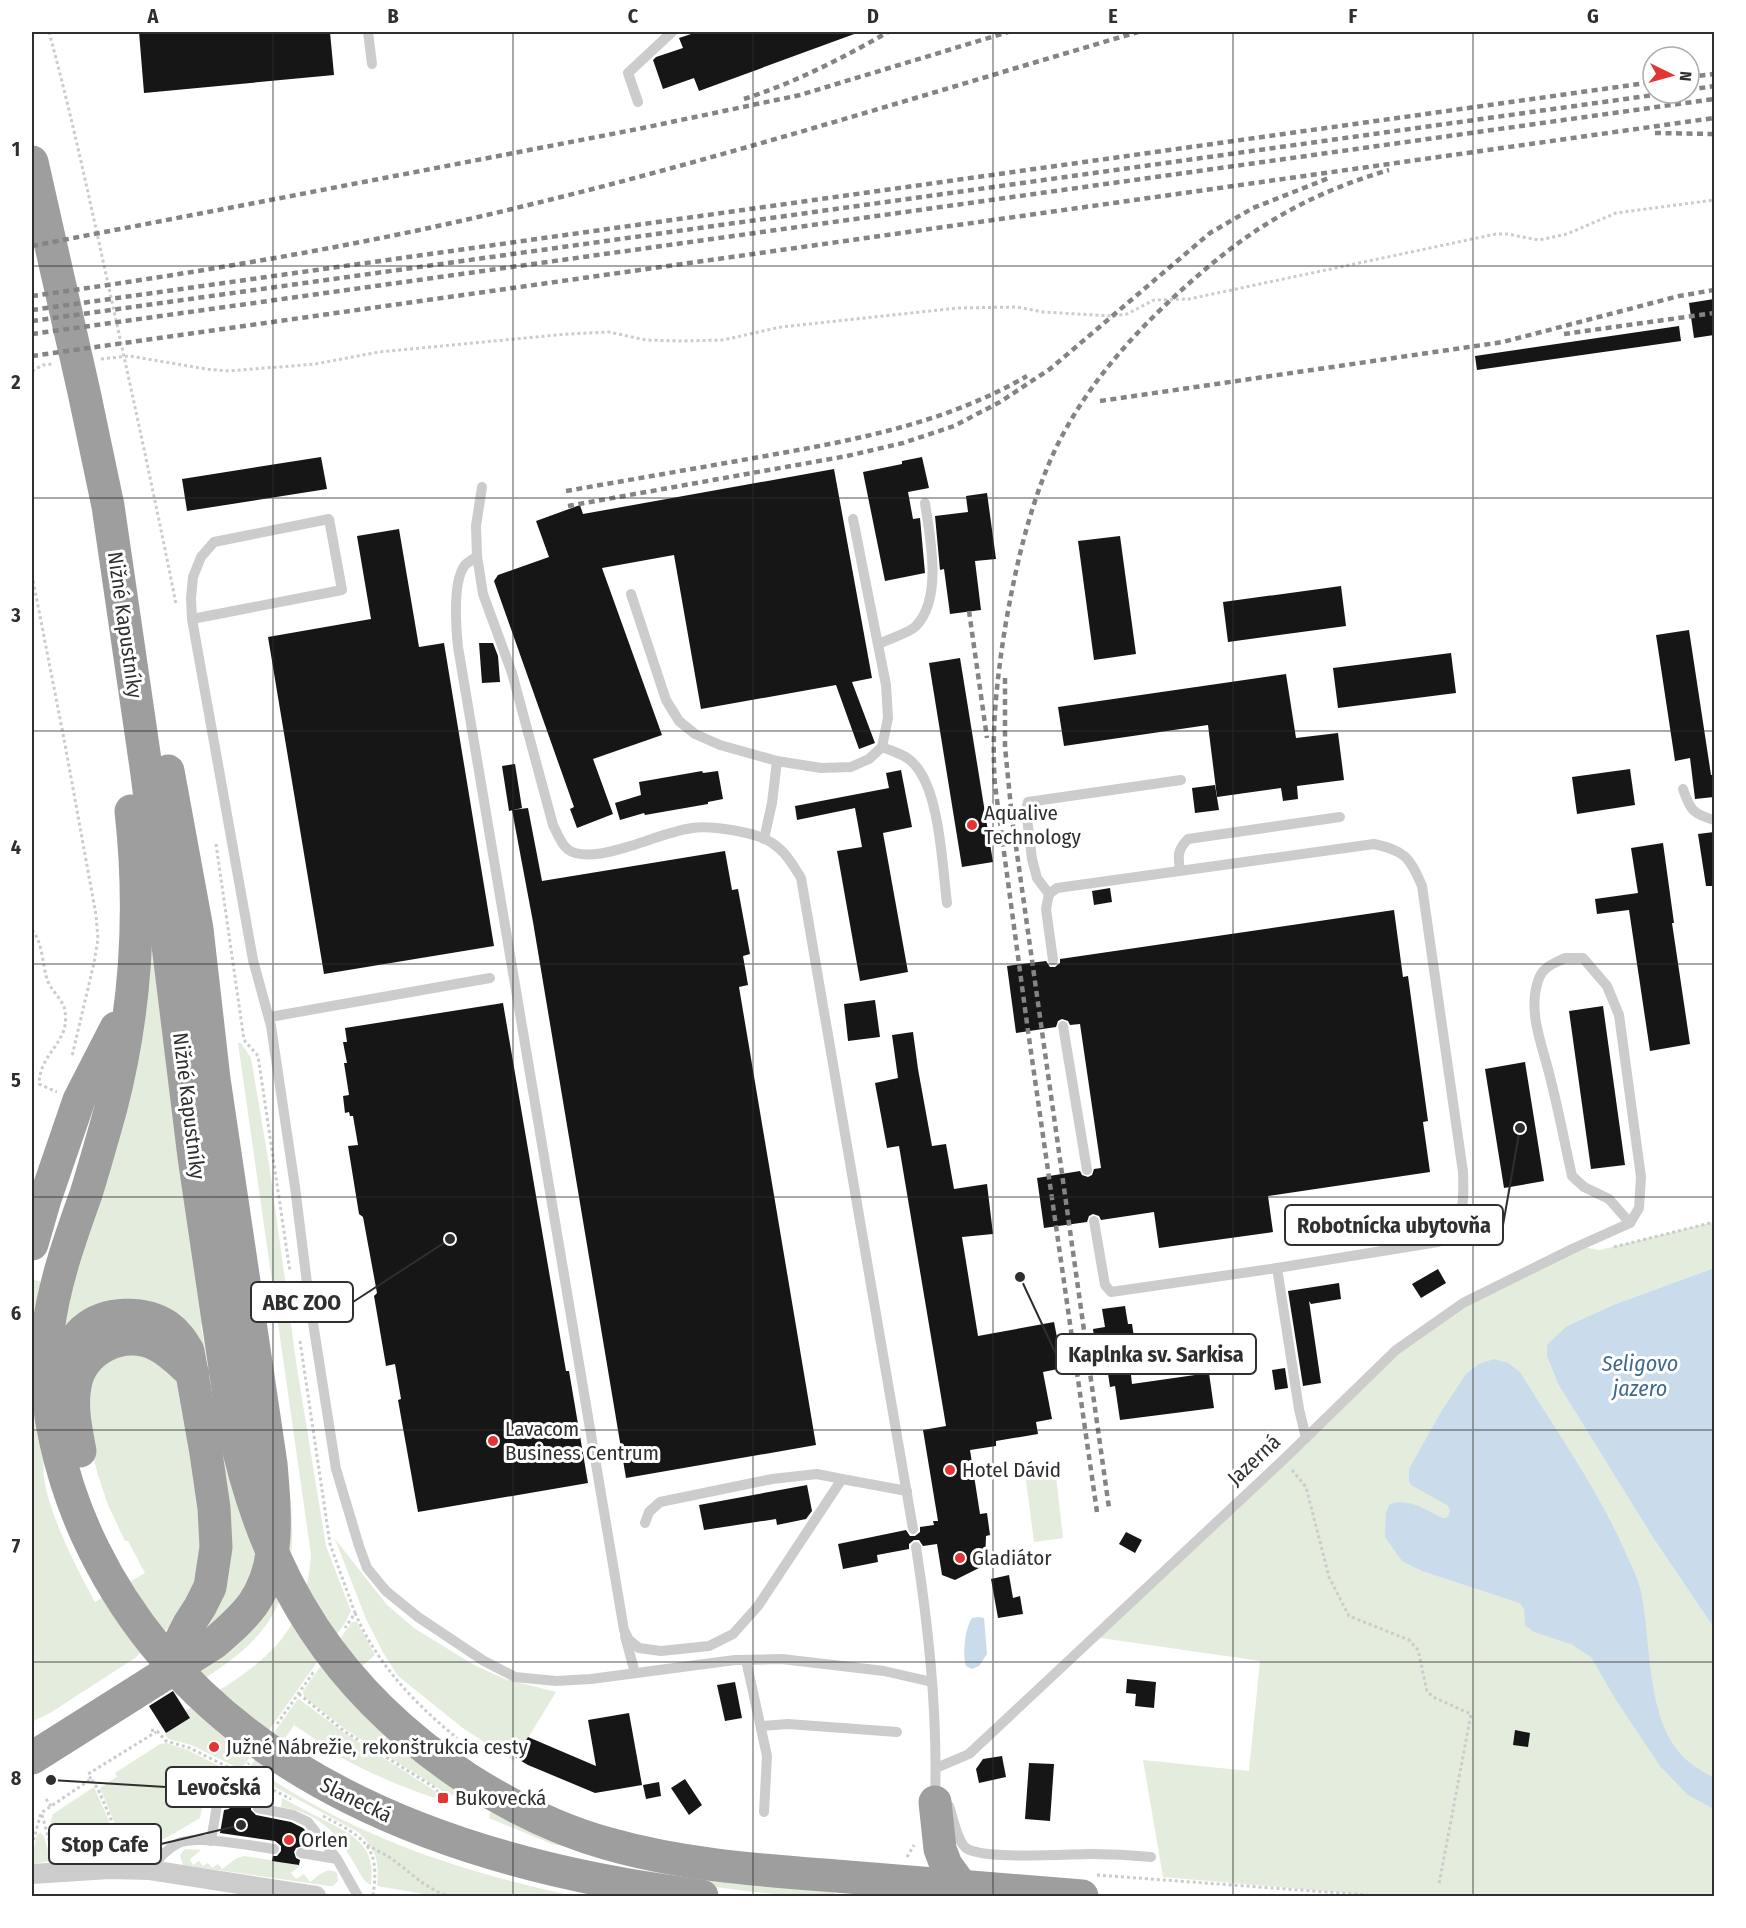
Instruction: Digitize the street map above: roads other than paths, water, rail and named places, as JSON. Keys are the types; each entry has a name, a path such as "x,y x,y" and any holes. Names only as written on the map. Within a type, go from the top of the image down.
{"highway":[{"name":"Nižné Kapustníky","path":"33,167 40,232 75,393 108,506 147,774 194,1157 234,1429 249,1490 268,1543 291,1590 318,1635 363,1693 405,1732 448,1766 510,1805 573,1833 650,1855"},
{"name":"Nižné Kapustníky","path":"53,1421 47,1390 48,1331 63,1258 87,1190 122,1058 131,999 135,947 133,830 123,737 75,393"},
{"path":"32,1758 214,1643 242,1617 254,1602 264,1583 269,1567 274,1523 267,1433 214,1079 197,929 134,604 108,506"},
{"path":"32,1244 45,1198 79,1100 131,999"},
{"path":"162,1676 189,1624 210,1587 216,1547 214,1508 188,1351 181,1338 165,1325 153,1319 123,1316 102,1320 84,1330 71,1344 58,1370 53,1421 58,1451 69,1491 83,1528 113,1566 161,1622 181,1646 280,1745 324,1761 424,1810 543,1849 601,1860 650,1855 725,1867 899,1873 962,1887 1084,1885"},
{"path":"113,1566 80,1454 74,1419 74,1388 78,1376 88,1358 104,1346 134,1339 158,1345 193,1374"},
{"path":"32,1734 132,1669 189,1624"},
{"name":"Slanecká","path":"280,1745 313,1779 418,1829 480,1850 560,1872 638,1888 702,1896"},
{"path":"899,1873 914,1868 923,1851 932,1815"},
{"path":"932,1815 939,1849 946,1865 962,1887"}],"street":[{"path":"32,1874 77,1870 141,1870 316,1896"}],"lane":[{"path":"368,32 372,64"},
{"path":"638,102 628,73 672,32"},
{"path":"482,487 476,526 477,556 483,594 512,673 553,825 562,844 573,853 589,854 612,851 693,828 718,828 746,833 771,842 788,857 801,879 913,1529"},
{"path":"878,644 915,628 926,611 933,580 925,503"},
{"path":"192,619 342,590 329,519 214,542 201,557 193,577 191,598 192,619 254,960 270,1017 308,1291 336,1469 367,1568 386,1592 418,1617 484,1661 515,1677 556,1681 591,1679 746,1660 782,1659 884,1671 933,1682"},
{"path":"631,594 666,700 679,721 694,734 720,745 777,761 821,768 851,767 869,759 882,747 888,718 886,685 853,519"},
{"path":"477,556 465,566 458,586 456,618 458,647 624,1630 635,1673"},
{"path":"882,747 910,759 924,775 934,805 947,903"},
{"path":"764,839 772,803 777,761"},
{"path":"1049,894 1037,878 1032,859 1026,810 1028,802 1180,780"},
{"path":"1683,789 1689,807 1698,816 1714,820"},
{"path":"1180,871 1178,856 1180,848 1188,839 1340,817"},
{"path":"1053,960 1046,909 1049,894 1057,888 1374,844 1396,849 1413,865 1422,886 1463,1172 1464,1194 1460,1218 1450,1234 1438,1242 1111,1292 1105,1285 1094,1221"},
{"path":"1565,958 1583,958 1607,986 1619,1015 1641,1177 1639,1208 1629,1223 1609,1199 1584,1187 1572,1176 1552,1081 1536,1026 1534,1002 1538,980 1545,968 1565,958"},
{"path":"270,1017 490,978"},
{"path":"1063,1026 1087,1170"},
{"name":"Jazerná","path":"936,1768 969,1754 1283,1460 1396,1350 1463,1303 1629,1223"},
{"path":"1277,1268 1299,1409 1306,1438"},
{"path":"645,1523 649,1512 660,1502 772,1479 817,1474 907,1491"},
{"path":"624,1630 629,1640 639,1648 661,1652 709,1646 733,1634 758,1606 842,1479"},
{"path":"916,1547 927,1613 933,1682 936,1768 932,1815"},
{"path":"746,1660 767,1756 764,1812"},
{"path":"761,1726 788,1724 897,1732"},
{"path":"211,1841 217,1805 225,1803"},
{"path":"932,1815 949,1806 955,1820 959,1840 966,1848 977,1852 1029,1856 1088,1854 1151,1857"},
{"path":"258,1808 293,1815 308,1822 337,1859 358,1896"},
{"path":"141,1870 176,1844 186,1840 274,1849"},
{"path":"301,1853 337,1859"}],"water":[{"name":"Seligovo jazero","path":"1714,1268 1714,1628 1652,1536 1558,1384 1547,1356 1547,1345 1567,1326 1613,1305"},
{"path":"1494,1359 1508,1363 1520,1372 1575,1459 1613,1526 1634,1570 1641,1592 1651,1674 1660,1716 1678,1751 1695,1766 1714,1778 1714,1809 1688,1795 1660,1766 1616,1700 1591,1657 1571,1644 1534,1632 1525,1625 1524,1609 1520,1603 1422,1571 1402,1561 1385,1537 1386,1512 1390,1504 1410,1503 1442,1518 1449,1515 1450,1509 1447,1505 1411,1485 1409,1469 1441,1412 1466,1374 1479,1364"},
{"path":"972,1618 984,1618 987,1654 979,1666 972,1669 966,1666 965,1642"}],"railway":[{"path":"744,99 818,69 888,32"},
{"path":"32,246 638,129 800,95 1008,32"},
{"path":"32,296 275,258 396,235 516,208 594,189 828,124 1138,32"},
{"path":"1701,76 1714,74"},
{"path":"32,310 1641,84"},
{"path":"1701,88 1714,86"},
{"path":"32,321 1641,97"},
{"path":"32,334 1714,99"},
{"path":"32,356 1714,118"},
{"path":"1655,133 1714,134"},
{"path":"1097,1512 995,785 996,704 1006,622 1014,581 1029,520 1042,481 1062,436 1092,388 1146,324 1196,277 1261,227 1344,185 1389,170"},
{"path":"568,506 847,456 903,443 954,426 1000,402 1050,369 1210,233 1253,208 1329,178"},
{"path":"1100,401 1503,342 1679,296 1714,290"},
{"path":"1564,334 1714,313"},
{"path":"566,491 860,438 929,419 962,407 1027,376"},
{"path":"969,611 987,738"},
{"path":"1005,678 1005,747 1012,818 1109,1508"}],"place":[{"name":"Aqualive Technology","path":"972,825"},
{"name":"Robotnícka ubytovňa","path":"1520,1128"},
{"name":"ABC ZOO","path":"450,1239"},
{"name":"Kaplnka sv. Sarkisa","path":"1020,1277"},
{"name":"Lavacom Business Centrum","path":"493,1441"},
{"name":"Hotel Dávid","path":"950,1470"},
{"name":"Gladiátor","path":"960,1558"},
{"name":"Južné Nábrežie, rekonštrukcia cesty","path":"214,1747"},
{"name":"Levočská","path":"51,1780"},
{"name":"Bukovecká","path":"443,1798"},
{"name":"Stop Cafe","path":"241,1825"},
{"name":"Orlen","path":"289,1840"}]}
